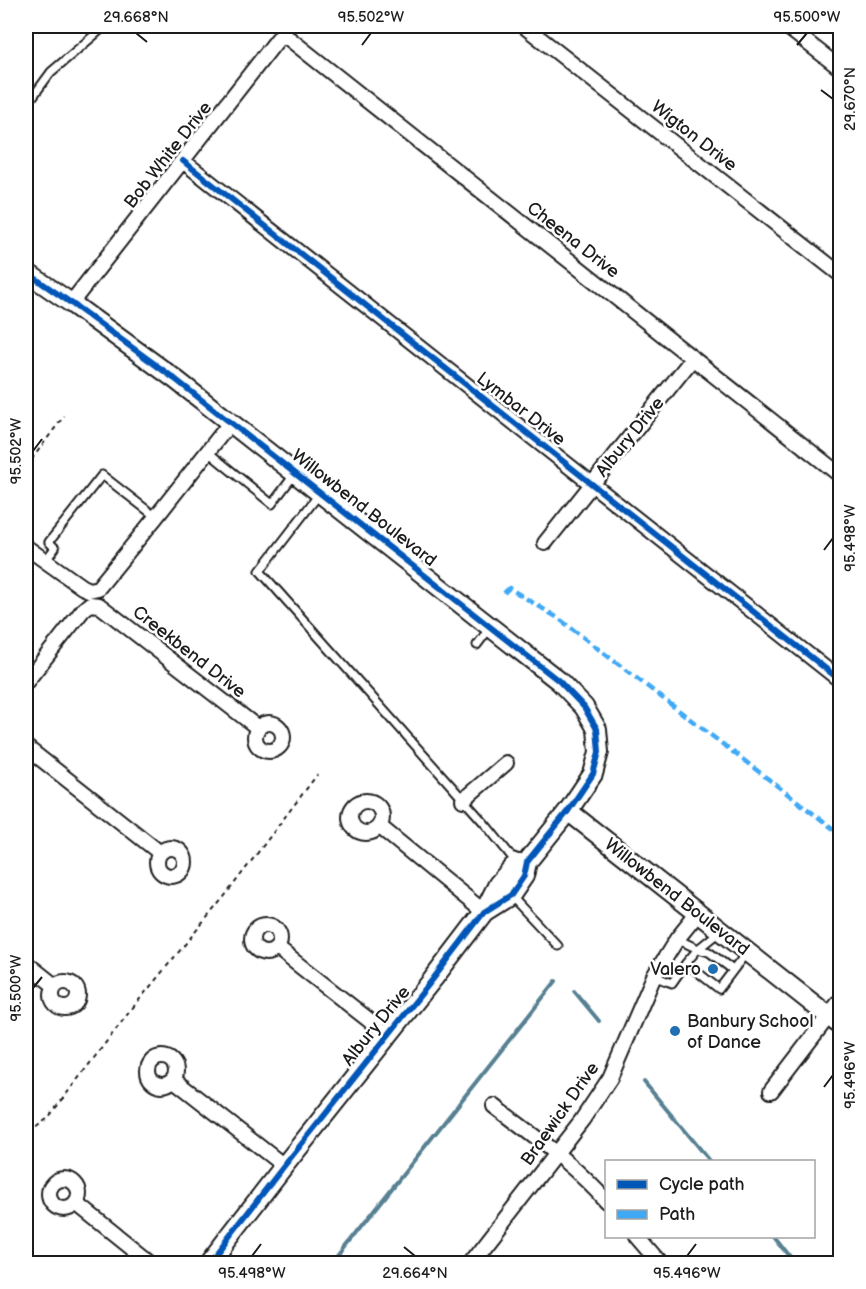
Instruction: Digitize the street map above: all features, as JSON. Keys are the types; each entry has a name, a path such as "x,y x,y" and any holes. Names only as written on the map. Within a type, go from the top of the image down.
{"street":[{"name":"Wigton Drive","path":"524,26 840,274"},
{"path":"786,26 840,69"},
{"name":"Bob White Drive","path":"71,303 285,29"},
{"name":"Cheena Drive","path":"285,29 840,475"},
{"name":"Lymbar Drive","path":"183,161 840,680"},
{"name":"Willowbend Boulevard","path":"26,272 175,379 559,681 584,706 597,729 599,752 593,774 568,811 835,1021"},
{"name":"Albury Drive","path":"545,543 693,358"},
{"path":"26,547 82,587 89,590 98,588 231,422"},
{"name":"Creekbend Drive","path":"26,682 83,610 90,604 99,605 258,728"},
{"path":"26,747 159,852"},
{"path":"463,800 506,763"},
{"name":"Albury Drive","path":"208,1263 484,912 511,895 524,876 527,862 568,811"},
{"path":"379,826 484,912 498,884 513,867 527,862"},
{"name":"Braewick Drive","path":"470,1263 582,1120 610,1078 654,976 677,939 698,913"},
{"path":"277,948 388,1035"},
{"path":"26,963 55,986"},
{"path":"771,1090 835,1021 840,1002"},
{"path":"174,1080 284,1166"},
{"path":"495,1106 556,1154 599,1192 605,1201"},
{"path":"76,1203 152,1263"},
{"path":"639,1238 661,1263"}],"lane":[{"path":"26,106 51,72 105,26"},
{"path":"208,452 272,504 295,473"},
{"path":"45,561 56,548 49,542 102,475 156,517"},
{"path":"320,492 260,571 511,856 527,862"},
{"path":"477,645 491,627"},
{"path":"511,895 558,946"},
{"path":"654,976 672,983 698,949 720,931"},
{"path":"677,939 709,952 734,970"},
{"path":"686,963 719,989 747,952"}],"path":[{"path":"26,467 64,416"},
{"path":"26,449 33,458"},
{"path":"26,1142 35,1128 48,1118 137,1002 224,897 317,776"}],"waterway":[{"path":"332,1264 556,981"},
{"path":"574,991 599,1021"},
{"path":"644,1082 708,1160"},
{"path":"775,1238 795,1264"}],"marked path":[{"path":"504,593 509,588 558,618 840,834"}],"cycle path":[{"path":"183,161 840,680"},
{"path":"26,272 175,379 559,681 584,707 597,729 599,752 593,774 568,811 527,862 524,876 511,895 484,912 208,1264"}],"place":[{"name":"Valero","path":"713,969"},
{"name":"Banbury School of Dance","path":"675,1031"}]}
